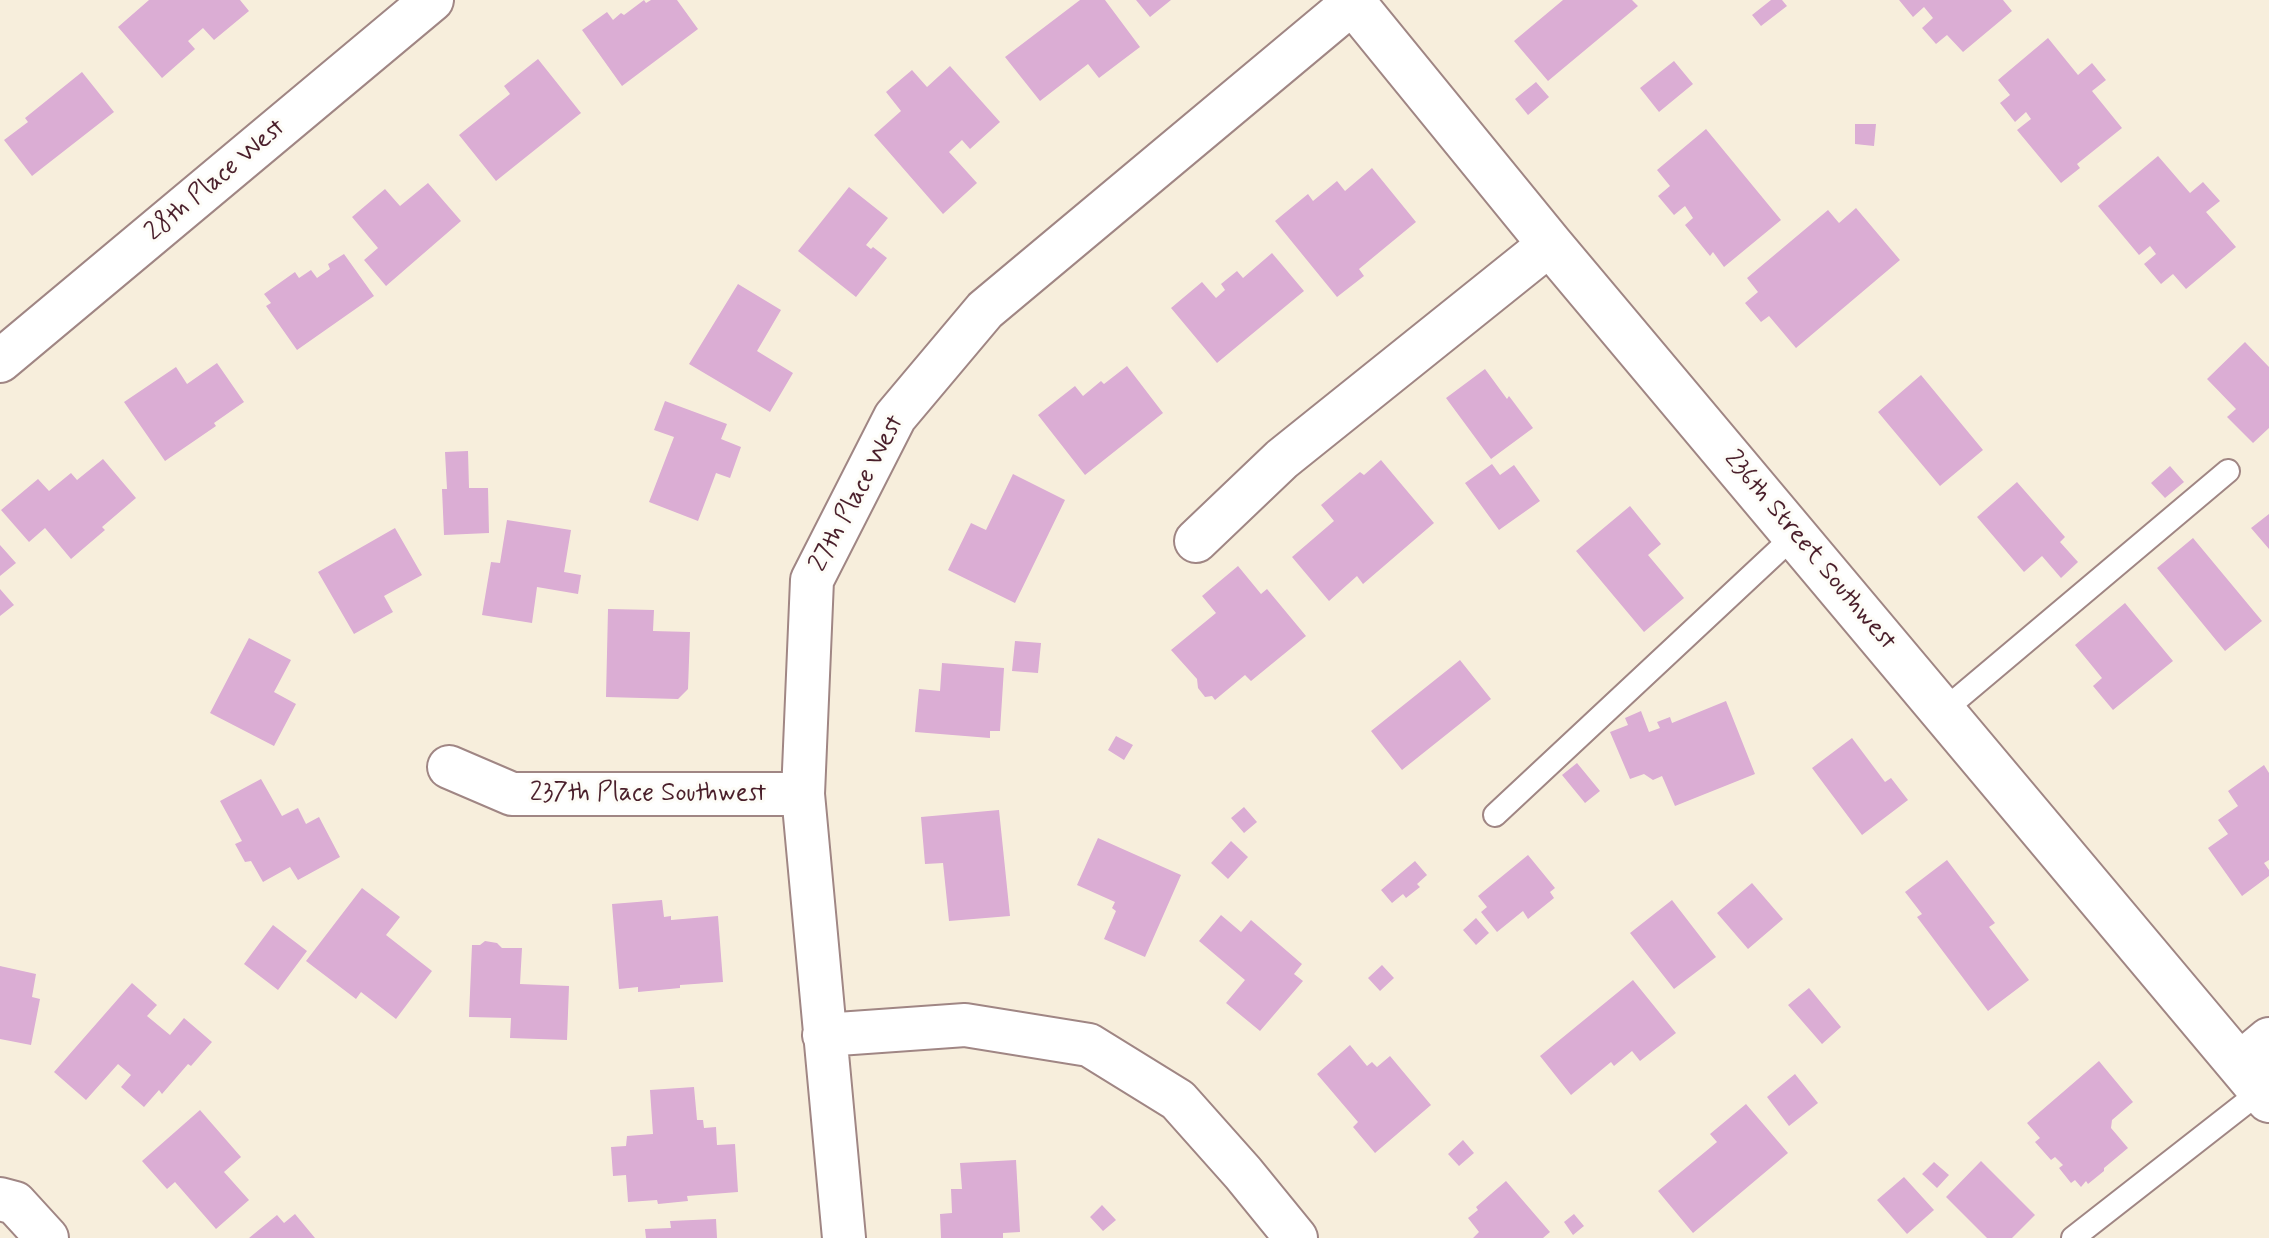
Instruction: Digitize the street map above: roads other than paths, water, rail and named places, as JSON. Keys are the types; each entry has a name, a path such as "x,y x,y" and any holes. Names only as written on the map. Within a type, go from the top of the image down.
{"street":[{"name":"28th Place West","path":"0,361 432,0"},
{"name":"236th Street Southwest","path":"1353,1 1550,244 1943,711 2260,1074"},
{"name":"27th Place West","path":"844,1238 803,794 812,580 895,417 985,310 1353,1"},
{"path":"1196,541 1282,459 1550,244"},
{"name":"237th Place Southwest","path":"449,767 512,794 803,794"},
{"path":"824,1035 965,1025 1089,1045 1178,1100 1296,1238"},
{"path":"0,1199 15,1203 47,1238"}],"lane":[{"path":"1943,711 2228,471"},
{"path":"1495,815 1795,535"},
{"path":"2073,1238 2260,1074"}]}
